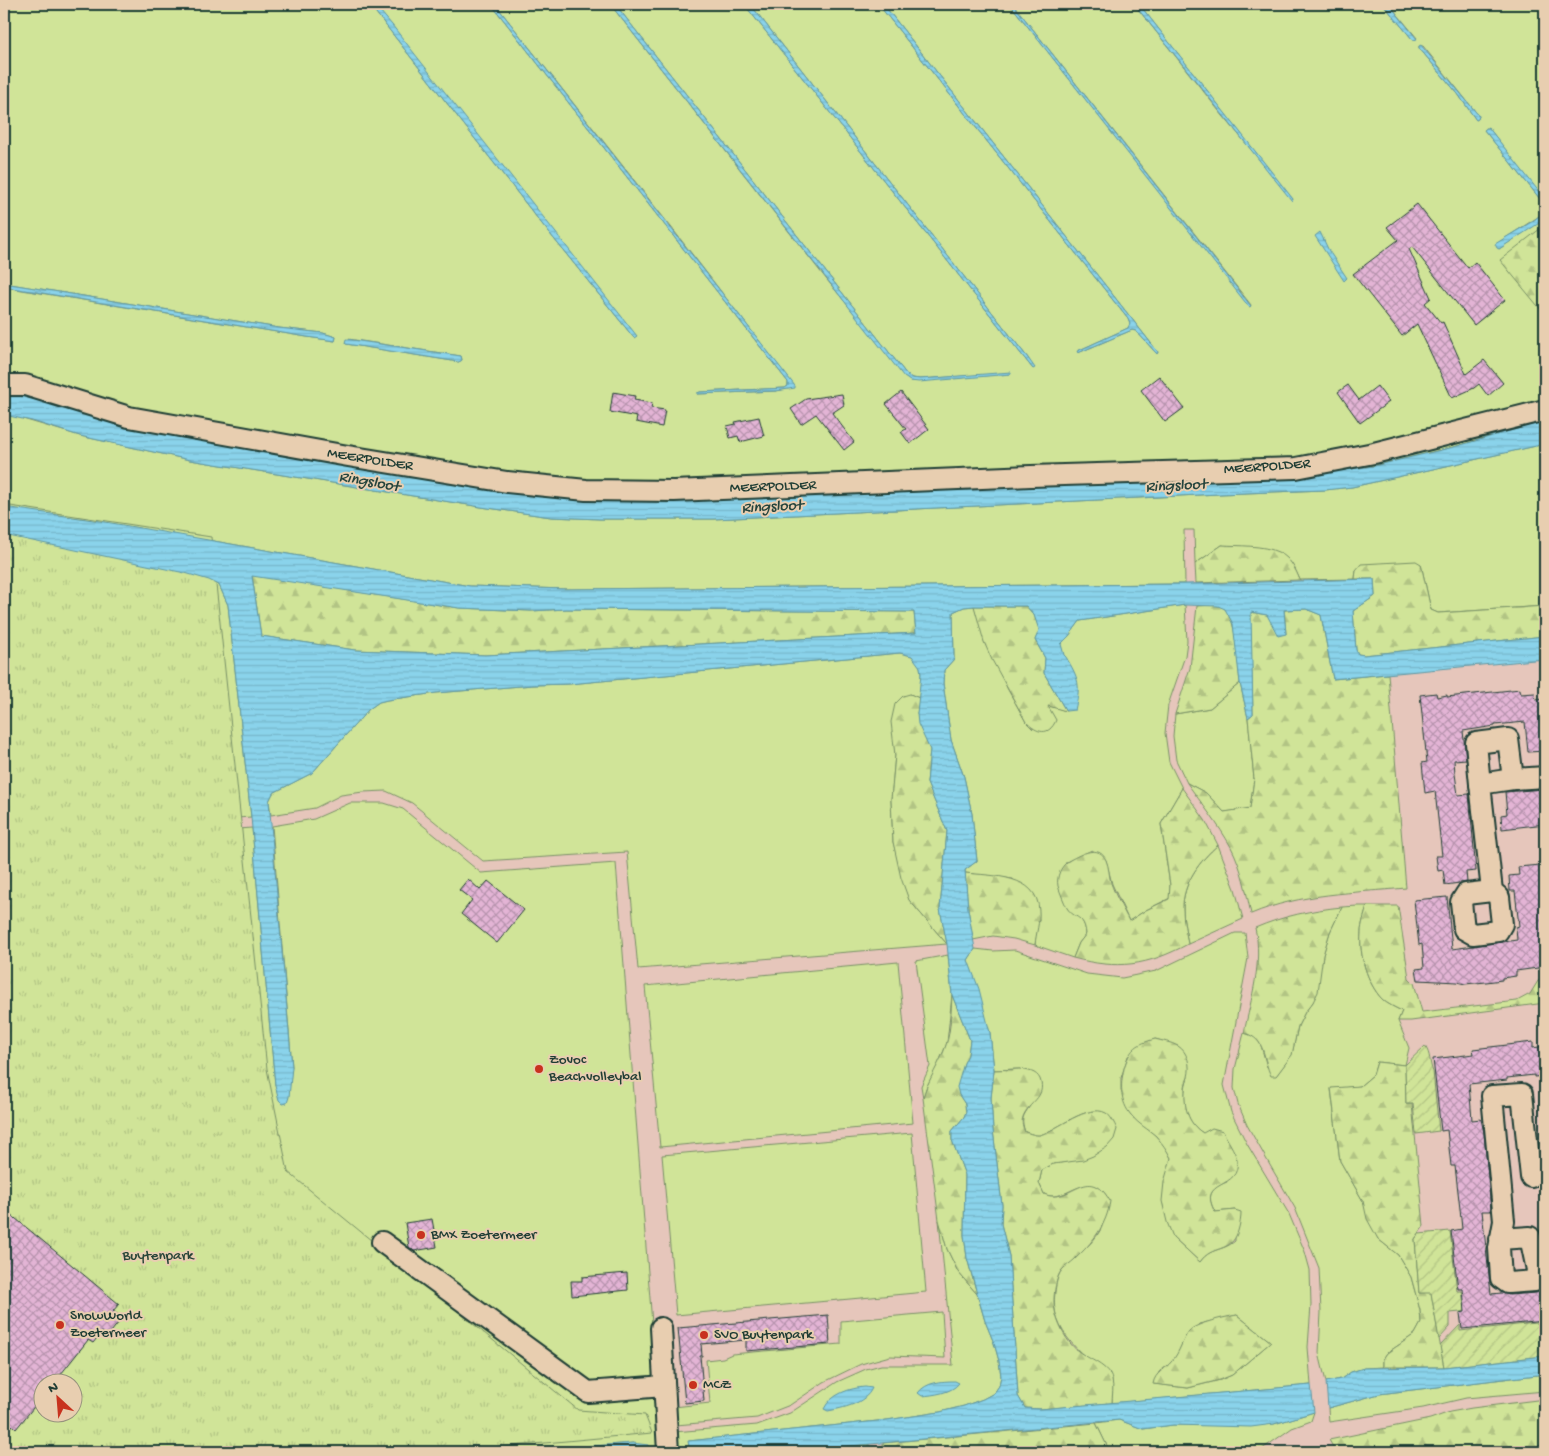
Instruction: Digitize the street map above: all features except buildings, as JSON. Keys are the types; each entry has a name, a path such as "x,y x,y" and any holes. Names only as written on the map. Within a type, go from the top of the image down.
{"street":[{"name":"MEERPOLDER","path":"4,385 25,385 129,417 507,482 586,490 674,491 1296,468 1374,453 1545,410"},
{"path":"1492,892 1476,743 1508,739 1513,779"},
{"path":"1480,784 1545,776"},
{"path":"1500,1239 1530,1236 1541,1270 1535,1281 1508,1283 1501,1278 1499,1248 1500,1239 1504,1221 1492,1096 1522,1094 1538,1176 1501,1180"},
{"path":"382,1242 588,1392 664,1386"},
{"path":"661,1328 668,1452"}],"green space":[{"path":"4,4 369,4 634,338 636,336 374,4 491,4 788,382 788,386 785,388 700,392 697,394 776,391 795,387 495,4 610,4 827,280 910,381 1011,374 920,379 907,375 615,4 744,4 1033,369 1028,358 750,4 878,4 1128,319 1130,324 1128,328 1078,351 1078,353 1132,330 1136,331 1157,354 1158,352 883,4 1010,4 1250,307 1251,305 1013,4 1134,4 1293,200 1139,4 1383,4 1415,40 1417,38 1389,4 1545,4 1545,201 1488,127 1484,130 1545,205 1545,211 1541,215 1496,244 1499,249 1545,218 1545,421 1454,447 1374,466 1274,477 608,500 515,493 178,437 131,427 34,399 4,395 4,287 307,337 335,341 336,337 323,333 279,328 4,283","holes":["1419,46 1423,46 1479,116 1478,119 1476,120 1458,94","348,339 461,356 462,360 459,362 346,344"]},
{"path":"1545,225 1545,308 1542,311 1500,260"},
{"path":"4,415 80,436 190,460 481,507 551,517 600,519 714,519 1325,490 1352,487 1545,444 1545,606 1438,613 1431,610 1421,564 1356,570 1355,579 1300,580 1287,558 1222,545 1195,564 1194,530 1184,530 1185,584 565,589 470,586 100,521 4,507"},
{"name":"Buytenpark","path":"4,505 211,537 267,1069 288,1172 578,1410 645,1415 652,1433 448,1452 4,1452"},
{"path":"1222,545 1258,547 1278,552 1289,560 1300,580 1196,583 1195,564"},
{"path":"1416,561 1421,564 1431,610 1438,613 1545,606 1545,636 1364,655 1358,654 1356,650 1353,611 1375,596 1374,579 1355,579 1356,570 1361,564"},
{"path":"4,568 209,580 219,585 228,605 251,817 222,819 223,830 252,828 275,1085 292,1067 272,826 314,819 350,803 384,803 403,809 481,873 616,863 662,1452 649,1451 633,1443 516,1452 401,1452 566,1411 269,1179"},
{"path":"252,575 459,608 531,611 566,609 914,612 916,633 485,655 355,650 261,636"},
{"path":"1185,605 1187,641 1185,656 1168,705 1165,733 1169,762 1182,788 1161,824 1170,885 1170,898 1129,921 1112,884 1106,860 1092,850 1066,862 1068,909 1083,922 1086,934 1079,943 1073,958 1035,945 1039,919 1013,879 965,873 965,870 977,861 972,814 964,777 951,740 943,683 944,670 954,659 953,612 964,607 974,606 1007,688 1026,722 1033,729 1048,705 1066,711 1064,656 1060,644 1069,636 1080,621"},
{"path":"974,606 1026,606 1034,615 1040,630 1035,640 1045,658 1044,673 1066,711 1048,706 1056,720 1050,729 1043,732 1038,731 1026,722 992,660 984,642"},
{"path":"1197,606 1219,606 1225,609 1229,615 1238,655 1240,683 1210,708 1175,714 1190,668"},
{"path":"1306,609 1321,615 1333,679 1388,674 1406,888 1308,898 1270,907 1251,914 1241,871 1235,855 1216,823 1187,783 1206,793 1224,812 1250,808 1254,779 1248,718 1253,714 1250,612 1267,615 1286,634 1284,610"},
{"path":"900,653 912,656 919,664 921,682 919,698 910,694 894,742 895,755 891,800 893,842 909,900 947,944 638,969 627,852 483,861 412,803 386,791 341,795 315,808 271,815 269,801 273,793 312,773 369,709 379,702 436,693 569,684"},
{"path":"1240,683 1248,718 1254,779 1250,809 1224,812 1206,793 1187,783 1176,760 1173,736 1175,714 1210,708"},
{"path":"910,694 919,698 917,714 930,750 927,783 947,831 940,909 947,944 909,900 901,878 893,842 891,800 895,755 891,722 895,704 903,696"},
{"path":"1182,788 1205,820 1218,845 1193,873 1183,900 1188,944 1159,957 1132,964 1104,964 1073,958 1079,943 1086,934 1081,920 1067,908 1058,886 1058,879 1062,868 1067,862 1084,853 1094,851 1103,855 1107,863 1111,883 1129,921 1169,899 1170,885 1161,824"},
{"path":"1218,845 1235,889 1243,919 1188,944 1183,900 1193,873"},
{"path":"965,873 1012,879 1031,890 1037,899 1039,911 1035,945 993,936 973,940"},
{"path":"1367,906 1362,926 1361,941 1365,968 1372,985 1382,999 1402,1011 1398,1021 1409,1048 1405,1065 1377,1062 1373,1075 1360,1086 1331,1089 1340,1161 1363,1201 1378,1239 1398,1255 1411,1277 1420,1310 1421,1323 1415,1334 1387,1353 1383,1359 1383,1367 1364,1368 1351,1372 1341,1379 1326,1382 1319,1353 1321,1312 1319,1268 1295,1208 1247,1125 1238,1104 1234,1088 1235,1069 1244,1033 1252,1035 1260,1042 1267,1067 1276,1076 1292,1054 1298,1026 1313,1002 1330,932 1342,907"},
{"path":"1367,906 1398,906 1409,978 1414,983 1422,1012 1517,1001 1530,994 1538,981 1545,978 1545,1003 1411,1021 1398,1021 1402,1011 1382,999 1372,985 1365,968 1361,941 1362,926"},
{"path":"1342,907 1330,932 1323,955 1318,992 1298,1026 1292,1055 1276,1076 1271,1076 1260,1044 1257,1040 1244,1033 1257,967 1258,954 1255,928 1298,914"},
{"path":"1235,933 1245,933 1248,958 1224,1085 1231,1112 1247,1144 1289,1214 1305,1252 1310,1270 1311,1305 1308,1347 1311,1385 1112,1403 1112,1380 1071,1342 1063,1332 1058,1320 1055,1307 1055,1292 1058,1278 1062,1270 1088,1246 1101,1229 1106,1195 1102,1190 1090,1185 1076,1188 1057,1196 1044,1194 1039,1183 1042,1170 1053,1164 1066,1162 1112,1120 1104,1114 1086,1113 1040,1135 1025,1132 1023,1118 1030,1106 1020,1069 994,1070 990,1033 968,960 975,949 993,951 1015,950 1087,974 1122,978 1156,971","holes":["1155,1039 1166,1042 1188,1077 1185,1092 1188,1115 1203,1133 1227,1182 1221,1184 1211,1193 1212,1206 1215,1212 1235,1210 1235,1241 1208,1254 1200,1262 1173,1237 1169,1166 1171,1158 1165,1146 1154,1134 1131,1116 1121,1091 1121,1078 1128,1056","1237,1315 1271,1342 1232,1375 1220,1380 1188,1388 1154,1384 1159,1372 1171,1363 1183,1342 1199,1324"]},
{"path":"948,955 952,995 947,1043 923,1098 921,1086 930,1066 916,961"},
{"path":"898,962 913,1123 660,1147 645,986"},
{"path":"952,995 970,1040 959,1095 965,1104 966,1112 952,1131 952,1140 965,1175 964,1235 967,1258 977,1294 958,1272 947,1249 939,1220 923,1098 948,1039"},
{"path":"1155,1039 1175,1045 1184,1052 1189,1064 1185,1095 1186,1108 1190,1119 1203,1133 1212,1128 1223,1131 1237,1160 1237,1170 1233,1176 1215,1189 1211,1194 1211,1201 1215,1212 1235,1210 1241,1212 1238,1231 1231,1243 1205,1256 1200,1262 1173,1237 1167,1222 1162,1201 1164,1182 1171,1158 1156,1136 1132,1116 1123,1098 1122,1078 1130,1054 1139,1045"},
{"path":"1425,1046 1433,1072 1439,1131 1416,1134 1413,1104 1406,1104 1405,1065"},
{"path":"1377,1062 1405,1065 1406,1104 1412,1104 1424,1226 1415,1239 1419,1293 1431,1292 1444,1367 1383,1367 1383,1359 1387,1353 1415,1334 1421,1323 1420,1310 1411,1277 1398,1255 1378,1239 1367,1219 1363,1201 1340,1161 1331,1088 1360,1086 1373,1075"},
{"path":"1020,1069 1036,1074 1040,1079 1041,1085 1039,1095 1023,1117 1022,1123 1025,1132 1040,1135 1082,1114 1099,1111 1108,1114 1117,1129 1114,1139 1107,1147 1083,1160 1053,1164 1042,1170 1039,1183 1044,1194 1053,1196 1062,1195 1078,1187 1094,1185 1102,1190 1110,1201 1106,1218 1098,1233 1059,1274 1054,1294 1054,1308 1058,1322 1073,1347 1103,1367 1110,1375 1113,1386 1112,1403 1040,1409 1025,1408 1018,1396 1009,1256 1001,1224 1002,1205 991,1098 994,1070"},
{"path":"912,1133 926,1292 676,1315 662,1155"},
{"path":"939,1220 947,1249 958,1272 977,1294 994,1343 1001,1376 999,1386 994,1393 964,1406 940,1412 887,1420 689,1441 689,1447 682,1448 682,1452 675,1452 674,1432 757,1425 790,1413 837,1382 866,1369 881,1365 953,1365"},
{"path":"1450,1231 1457,1291 1462,1291 1464,1304 1470,1304 1471,1311 1450,1313 1450,1327 1439,1339 1431,1293 1419,1293 1415,1239 1419,1234"},
{"path":"942,1312 945,1358 890,1356 861,1364 824,1382 790,1405 757,1418 676,1425 674,1407 710,1403 706,1360 723,1358 732,1354 841,1344 841,1321"},
{"path":"1237,1315 1271,1342 1232,1375 1220,1380 1188,1388 1153,1384 1158,1374 1175,1357 1189,1331 1204,1323"},
{"path":"1545,1322 1545,1356 1444,1367 1440,1346 1460,1325 1460,1331"},
{"path":"1545,1374 1545,1391 1466,1398 1423,1408 1329,1422 1328,1408 1379,1394"},
{"path":"1545,1399 1545,1444 1516,1452 1336,1452 1329,1440 1430,1419 1450,1412"},
{"path":"1314,1412 1311,1421 1292,1428 1258,1452 1113,1452 1108,1448 1096,1423 1119,1420 1143,1429 1173,1425 1274,1424"},
{"path":"1096,1423 1108,1448 1113,1452 884,1452 883,1443"},
{"path":"869,1444 869,1452 786,1452"}],"water":[{"path":"369,4 374,4 392,25 637,336 634,338"},
{"path":"491,4 495,4 795,388 776,391 697,394 700,392 785,388 788,386 788,382"},
{"path":"610,4 615,4 907,375 920,379 1011,372 1011,374 919,382 910,381 904,377"},
{"path":"744,4 750,4 1035,368 1033,369"},
{"path":"878,4 883,4 1158,352 1157,354 1136,331 1132,330 1078,353 1077,351 1128,328 1130,324 1128,319"},
{"path":"1010,4 1013,4 1251,306 1249,307"},
{"path":"1134,4 1139,4 1293,199 1292,201"},
{"path":"1383,4 1389,4 1417,39 1413,40"},
{"path":"1421,45 1479,116 1478,119 1476,120 1458,94 1419,48"},
{"path":"1488,127 1544,198 1545,205 1484,130"},
{"path":"1545,211 1544,220 1499,249 1497,248 1495,244 1533,221"},
{"path":"1320,232 1329,251 1347,278 1344,281 1315,236"},
{"path":"4,283 279,328 323,333 336,337 335,341 307,337 4,287"},
{"path":"346,339 461,356 462,360 459,362 346,344"},
{"name":"Ringsloot","path":"4,395 34,399 131,427 178,437 515,493 608,500 1274,477 1374,466 1454,447 1545,421 1545,444 1352,487 1325,490 714,519 600,519 551,517 481,507 190,460 80,436 32,421 4,415"},
{"path":"4,507 100,521 470,586 565,589 1185,584 1374,579 1375,596 1353,611 1356,650 1358,654 1364,655 1545,636 1545,659 1333,679 1321,615 1306,609 1284,610 1286,634 1278,636 1267,615 1251,612 1253,714 1248,718 1240,683 1233,624 1225,609 1218,606 1185,605 1080,621 1061,644 1064,655 1078,682 1075,710 1066,711 1044,673 1045,658 1035,640 1039,630 1034,615 1026,606 974,606 964,607 953,612 954,659 944,670 943,683 951,740 964,777 972,814 977,861 965,870 968,909 975,949 968,960 979,989 990,1033 994,1070 991,1098 993,1130 1002,1205 1001,1224 1009,1256 1018,1396 1025,1408 1040,1409 1311,1385 1314,1412 1274,1424 1251,1427 1173,1425 1143,1429 1119,1420 788,1452 682,1452 682,1448 689,1447 688,1441 887,1420 940,1412 983,1399 994,1393 999,1386 1001,1376 999,1361 985,1321 967,1258 964,1235 965,1175 952,1140 952,1131 966,1112 965,1104 959,1095 957,1087 968,1055 970,1040 952,995 947,944 940,909 947,831 927,783 930,750 918,724 917,714 921,674 920,667 912,656 900,653 569,684 436,693 387,700 379,702 369,709 312,773 273,793 269,801 292,1067 289,1097 287,1103 283,1104 279,1100 275,1085 251,817 228,605 219,585 185,573 4,535","holes":["252,576 459,608 531,611 566,609 914,612 916,633 485,655 355,650 261,636"]},
{"path":"1545,1356 1545,1374 1379,1394 1328,1408 1326,1382 1341,1379 1351,1372 1364,1368 1444,1367"},
{"path":"955,1381 959,1383 947,1391 922,1396 918,1393 930,1384"},
{"path":"872,1388 859,1402 834,1410 828,1411 824,1409 831,1399 836,1396 853,1389"},
{"path":"633,1443 648,1445 649,1451 655,1452 516,1452"}],"place":[{"name":"Zovoc Beachvolleybal","path":"539,1069"},
{"name":"BMX Zoetermeer","path":"421,1235"},
{"name":"SnowWorld Zoetermeer","path":"60,1325"},
{"name":"SVO Buytenpark","path":"704,1335"},
{"name":"MCZ","path":"693,1385"}]}
